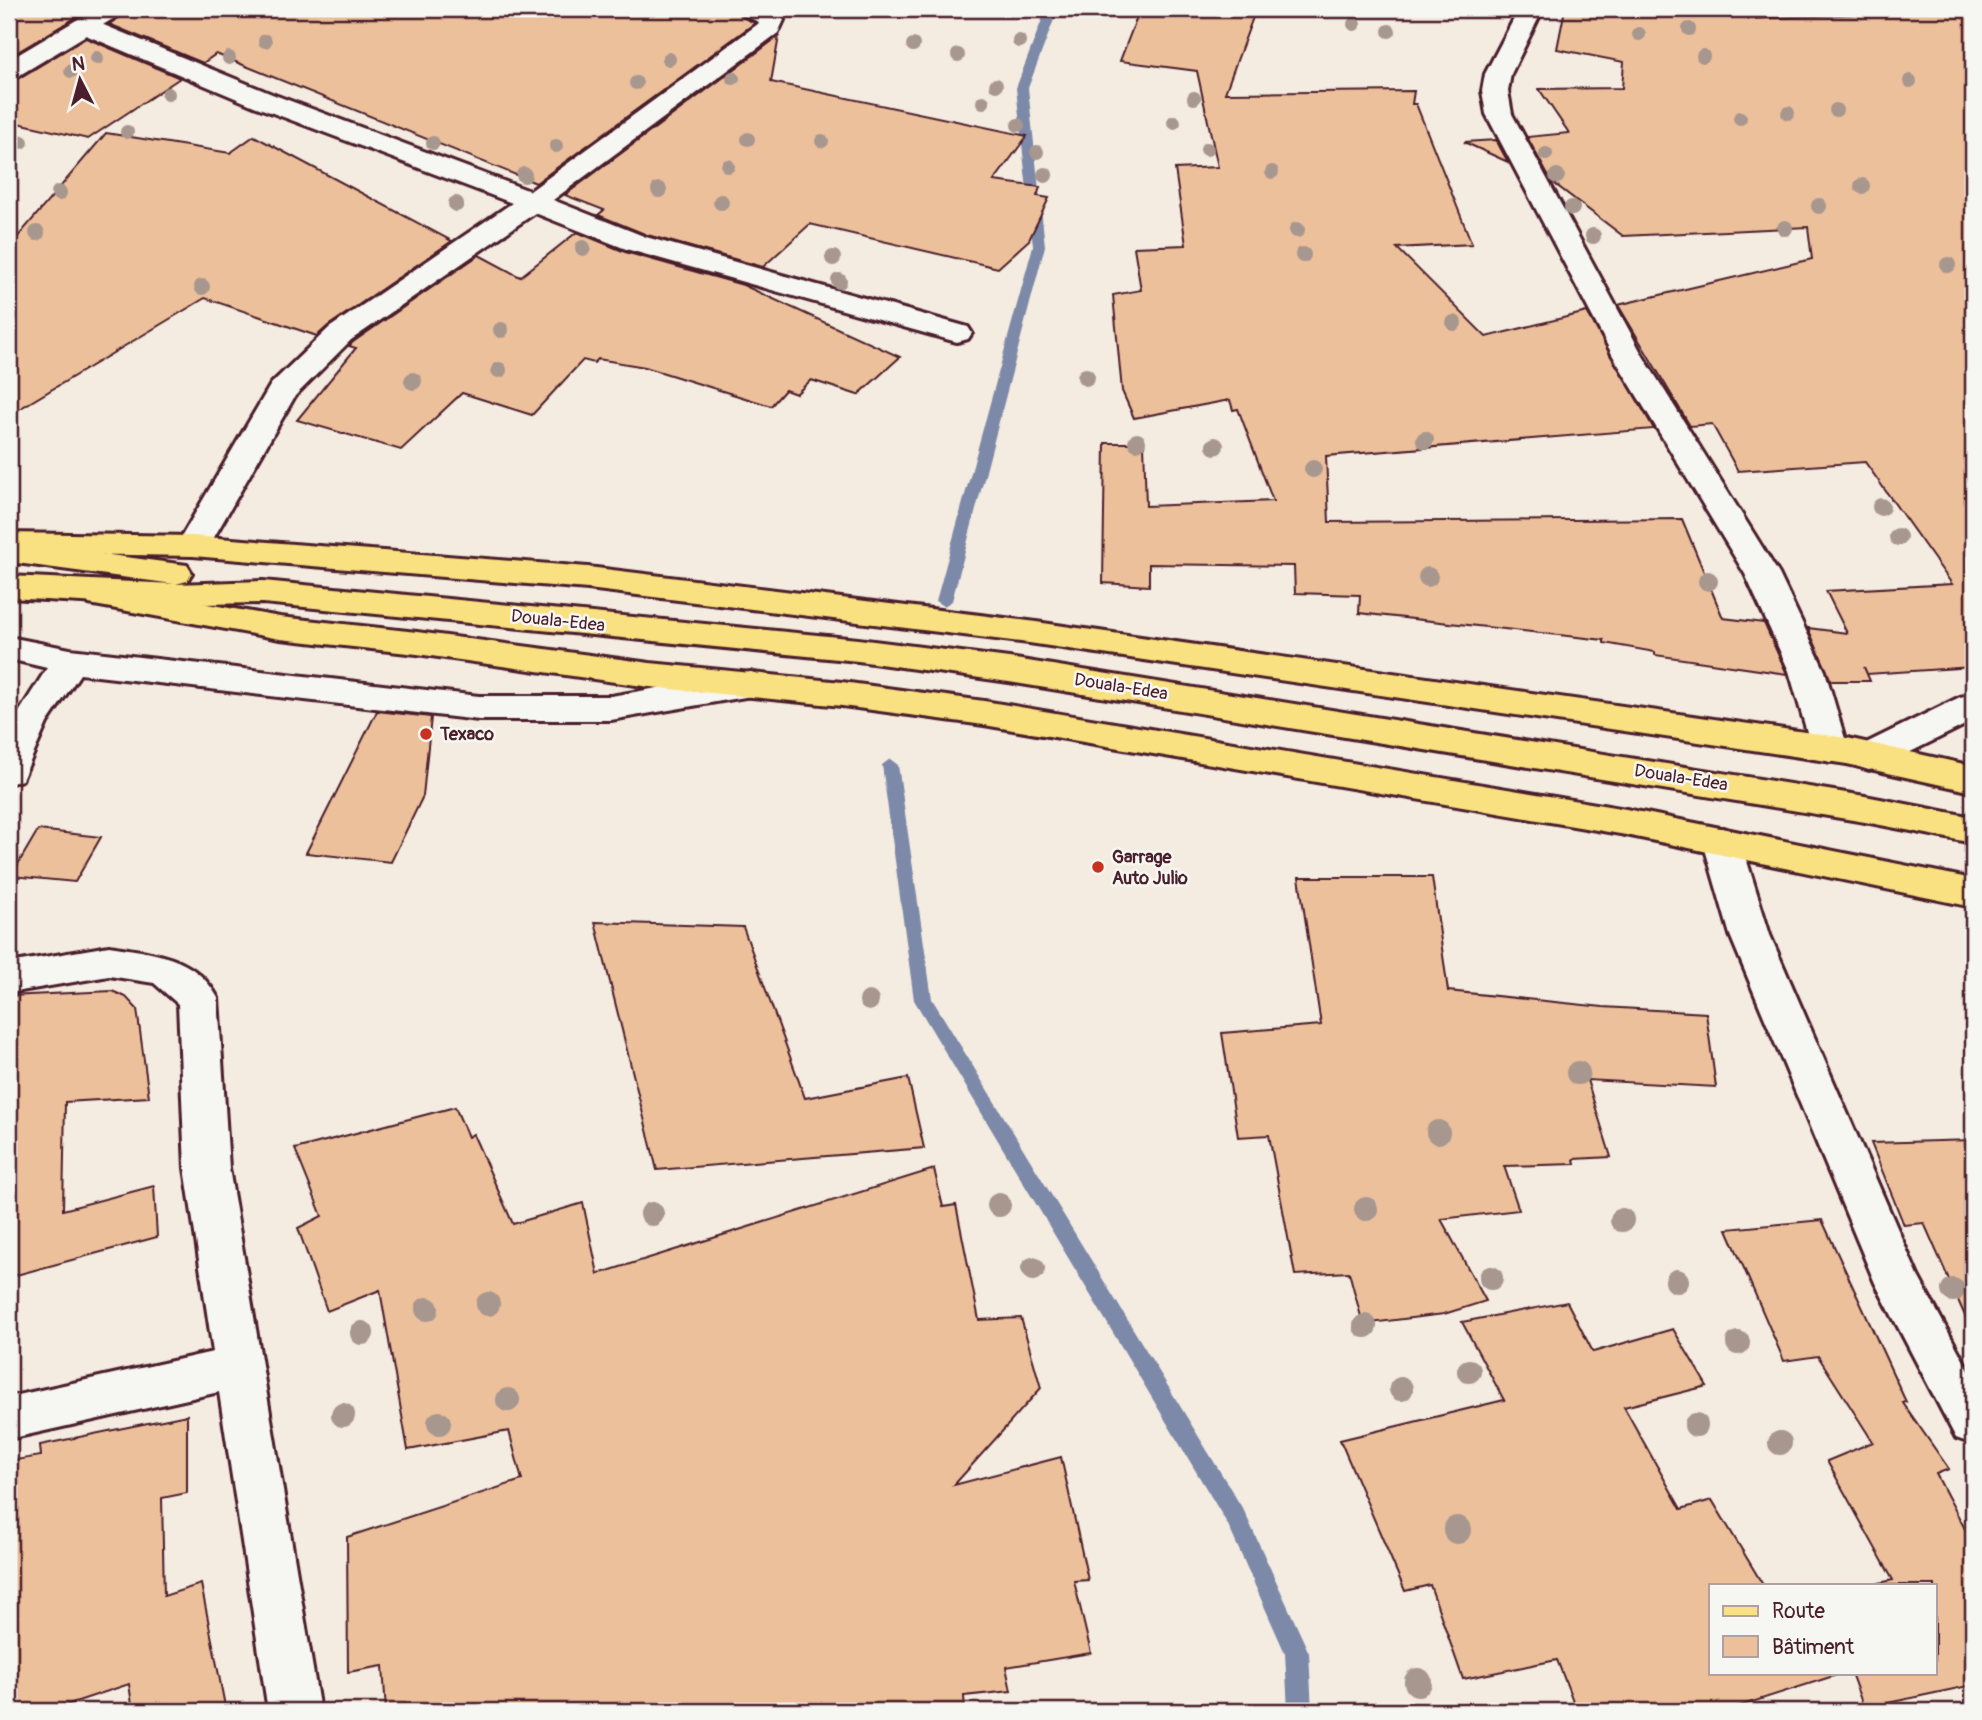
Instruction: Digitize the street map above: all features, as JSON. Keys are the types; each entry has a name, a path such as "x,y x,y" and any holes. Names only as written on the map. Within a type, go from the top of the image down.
{"main road":[{"path":"9,543 194,547 588,578 1029,632 1830,749 1973,779"},
{"name":"Douala-Edea","path":"9,552 207,576 263,592"},
{"name":"Douala-Edea","path":"9,587 92,594 200,596 263,592 858,650 1009,670 1865,809 1973,830"},
{"path":"9,607 92,594 280,628 650,675 751,684 984,713 1626,822 1973,893"}],"street":[{"path":"9,71 112,9"},
{"path":"194,547 282,391 340,334 531,203 769,28 772,20 763,12 750,9"},
{"path":"1531,9 1498,74 1495,92 1499,114 1628,356 1762,574 1807,671 1830,749"},
{"path":"85,26 263,100 417,156 636,243 957,333"},
{"path":"9,648 70,661 479,708 611,708 751,684"},
{"path":"9,771 30,720 70,661"},
{"path":"1868,757 1973,706"},
{"path":"1722,842 1750,935 1898,1283 1973,1423"},
{"path":"9,978 109,961 165,970 198,998 207,1168 294,1711"},
{"path":"9,1418 239,1367"}],"building":[{"path":"9,9 90,9 9,57"},
{"path":"127,9 735,9 740,16 755,23 536,183 216,54 203,63 109,24 122,16"},
{"path":"1140,9 1256,9 1225,93 1414,91 1412,104 1416,104 1472,244 1397,248 1486,337 1587,312 1654,429 1326,456 1329,522 1682,519 1723,618 1764,623 1787,674 1655,655 1655,652 1604,643 1604,640 1359,613 1360,595 1295,593 1294,566 1149,564 1149,586 1103,583 1105,443 1144,443 1146,506 1273,501 1238,409 1233,410 1230,400 1134,418 1122,391 1113,295 1141,290 1134,247 1186,245 1175,169 1218,167 1197,71 1120,61"},
{"path":"1565,9 1742,9 1748,19 1973,9 1973,667 1867,674 1870,681 1831,681 1808,628 1847,633 1826,591 1952,584 1865,462 1738,471 1712,424 1690,426 1618,305 1812,259 1808,227 1623,236 1551,181 1527,137 1569,133 1539,89 1622,88 1624,62 1557,49"},
{"path":"779,36 771,82 1027,136 994,181 1040,187 1037,196 1049,198 1029,240 998,268 810,224 763,267 647,235 598,215 604,210 565,195"},
{"path":"86,38 180,78 88,139 9,121 9,81 19,78"},
{"path":"106,133 230,153 254,136 452,241 317,336 205,298 9,415 9,247"},
{"path":"1496,140 1508,162 1464,142"},
{"path":"577,232 625,252 743,285 900,357 858,395 811,380 796,394 785,390 771,406 645,367 598,359 594,363 583,360 532,415 462,393 401,450 297,420 356,348 349,346 353,342 479,255 520,277"},
{"path":"377,711 431,717 423,796 391,862 306,853"},
{"path":"38,830 101,837 75,882 11,876"},
{"path":"1299,877 1432,877 1448,991 1603,1007 1706,1013 1716,1087 1587,1080 1611,1157 1574,1159 1575,1164 1504,1166 1519,1210 1441,1219 1486,1301 1444,1314 1363,1324 1349,1272 1295,1275 1269,1135 1238,1137 1222,1033 1321,1025"},
{"path":"595,922 743,927 805,1098 908,1078 924,1148 657,1170"},
{"path":"112,991 126,997 137,1009 149,1097 65,1102 63,1210 154,1186 157,1237 9,1277 9,996"},
{"path":"455,1107 468,1137 473,1134 513,1224 583,1203 598,1274 934,1169 943,1207 956,1205 979,1320 1021,1318 1041,1388 954,1485 1061,1457 1088,1580 1074,1581 1091,1653 1006,1667 1011,1691 964,1696 965,1711 386,1711 383,1666 348,1672 347,1537 522,1480 509,1431 408,1450 380,1290 327,1311 298,1228 322,1216 295,1149"},
{"path":"1973,1140 1973,1334 1924,1223 1904,1225 1871,1143"},
{"path":"1822,1220 1906,1402 1903,1403 1949,1469 1936,1474 1973,1544 1973,1685 1864,1708 1851,1674 1937,1674 1937,1584 1875,1584 1893,1580 1827,1461 1873,1442 1818,1356 1784,1361 1727,1229"},
{"path":"1567,1302 1593,1352 1673,1329 1707,1386 1624,1407 1681,1509 1712,1500 1762,1584 1709,1584 1709,1674 1840,1674 1724,1711 1577,1711 1557,1660 1463,1679 1430,1585 1405,1591 1340,1440 1504,1400 1462,1322"},
{"path":"187,1415 187,1493 162,1498 164,1596 201,1584 226,1711 133,1711 129,1684 48,1711 9,1711 9,1461 41,1456 40,1445"}],"waterway":[{"path":"944,601 1039,246 1022,88 1052,9"},
{"path":"890,765 923,1000 1236,1518 1297,1653 1300,1711"}],"place":[{"name":"Texaco","path":"426,734"},
{"name":"Garrage Auto Julio","path":"1098,867"}]}
